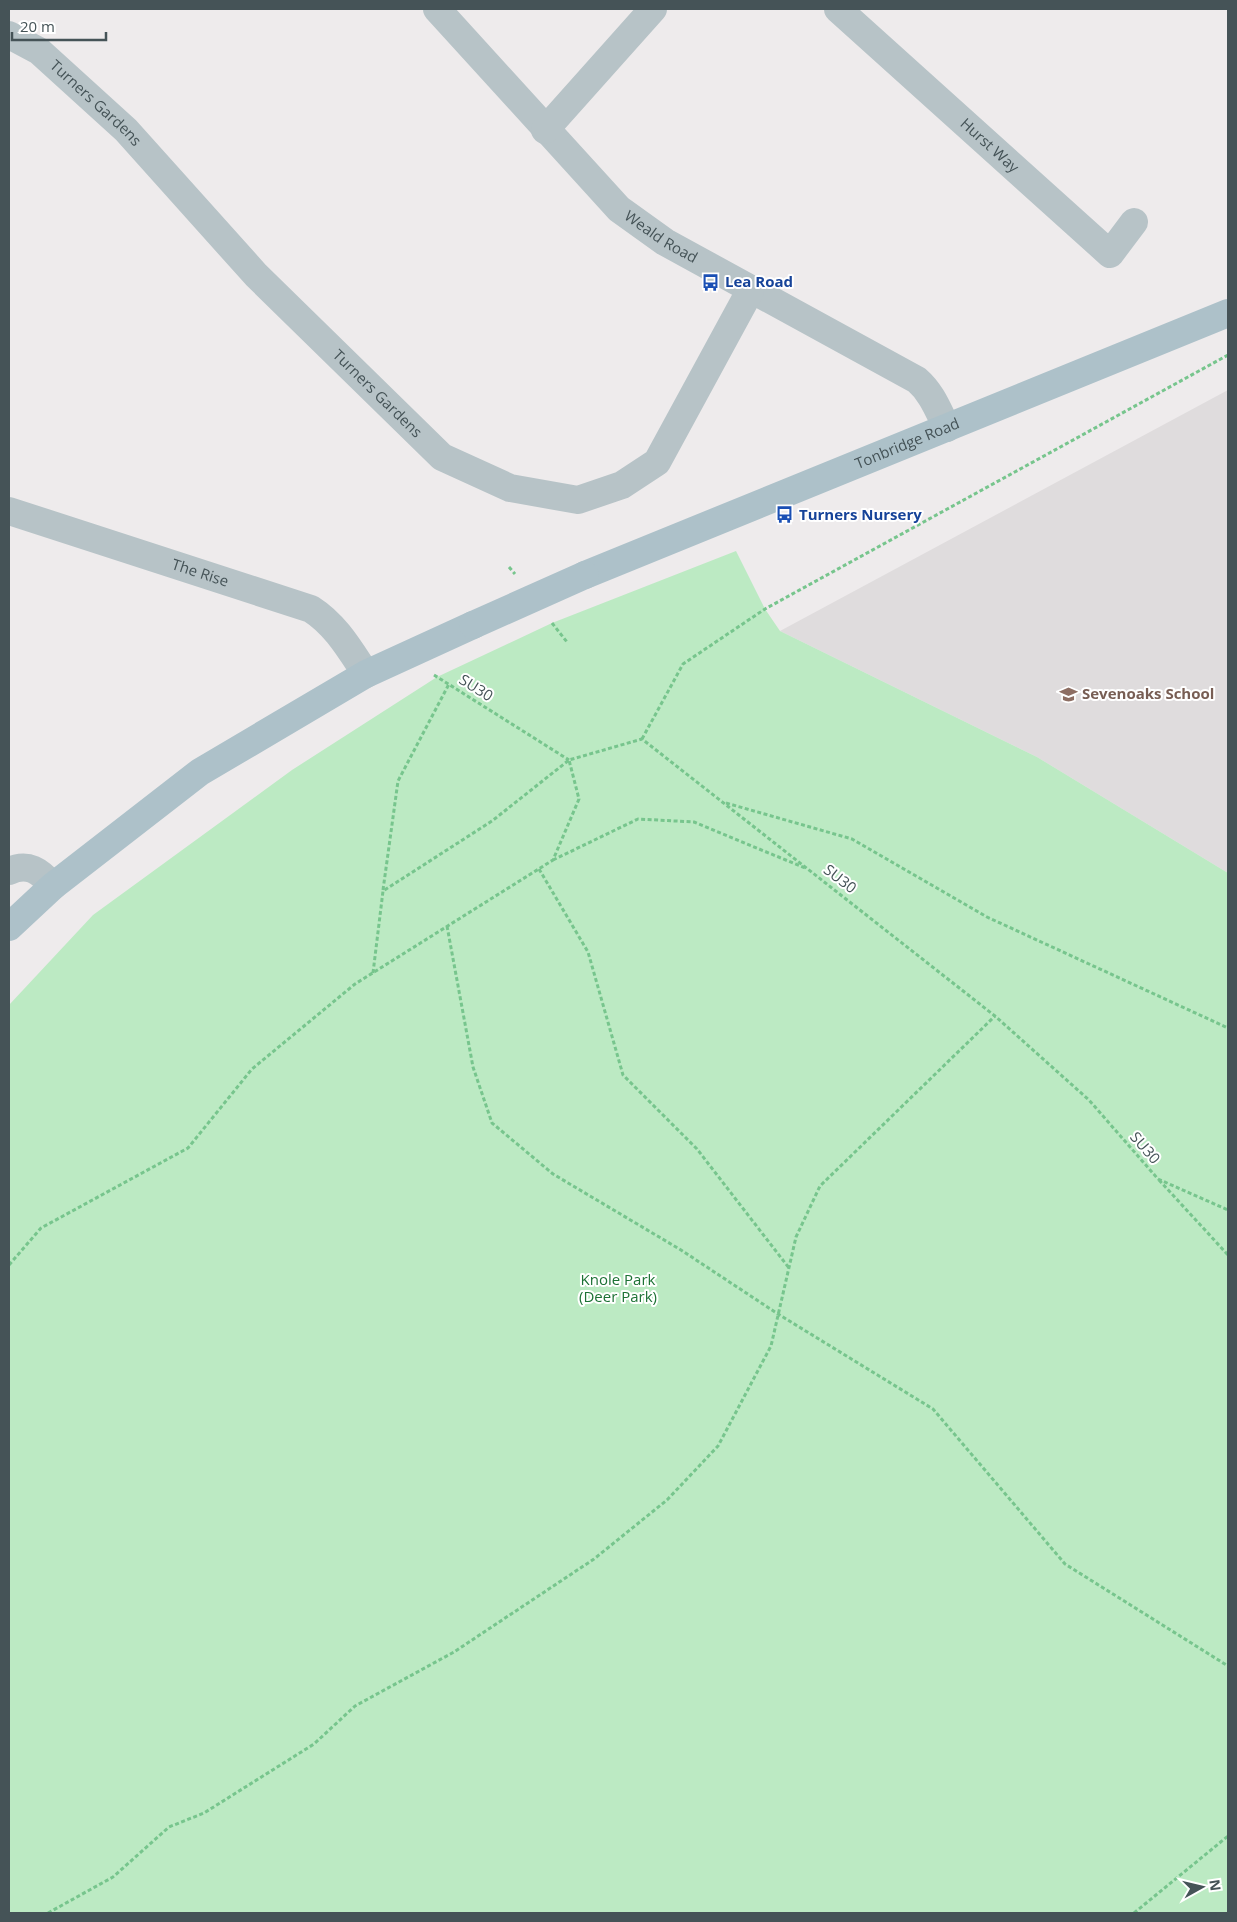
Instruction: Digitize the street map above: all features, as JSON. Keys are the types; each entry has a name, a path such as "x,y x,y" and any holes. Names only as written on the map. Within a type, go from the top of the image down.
{"main road":[{"name":"Tonbridge Road","path":"9,927 53,886 200,772 366,674 586,575 1228,313"}],"street":[{"name":"Weald Road","path":"437,9 620,209 664,242 750,291 916,380 927,389 947,428"},
{"path":"546,130 654,9"},
{"name":"Hurst Way","path":"838,9 1105,262 1134,222"},
{"name":"Turners Gardens","path":"9,35 39,51 126,130 256,275 442,457 510,488 578,500 622,485 657,462 750,291"},
{"name":"The Rise","path":"9,511 311,609 336,630 366,674"},
{"path":"9,871 18,867 30,868 41,872 53,886"}],"path":[{"path":"383,891 492,821 569,760 642,739 683,664 765,609 1228,355"},
{"path":"552,623 567,642"},
{"name":"SU30","path":"404,656 569,760"},
{"path":"373,973 398,781 449,684"},
{"name":"SU30","path":"642,739 995,1016 1089,1100 1158,1179 1228,1210"},
{"path":"553,860 579,798 569,760"},
{"path":"723,802 852,839 987,917 1228,1028"},
{"path":"9,1265 40,1228 188,1148 252,1069 355,984 553,860 638,819 694,822 810,870"},
{"path":"539,869 588,952 623,1075 697,1149 789,1268"},
{"path":"447,926 473,1067 492,1123 553,1174 682,1250 778,1314 933,1409 1065,1564 1228,1666"},
{"path":"48,1913 113,1877 169,1827 204,1813 314,1744 355,1706 454,1652 586,1565 667,1500 718,1446 771,1346 796,1237 820,1186 995,1016"},
{"path":"1158,1179 1228,1255"},
{"path":"1134,1913 1228,1836"}],"shaded area":[{"name":"Sevenoaks School","path":"1228,390 1228,873 1037,757 780,631"}],"green space":[{"name":"Knole Park (Deer Park)","path":"736,551 765,609 780,631 1037,757 1228,873 1228,1913 9,1913 9,1005 93,915 292,770 437,677 552,623"}],"place":[{"name":"Lea Road","path":"711,282"},
{"name":"Turners Nursery","path":"785,515"},
{"name":"Sevenoaks School","path":"1068,694"}]}
